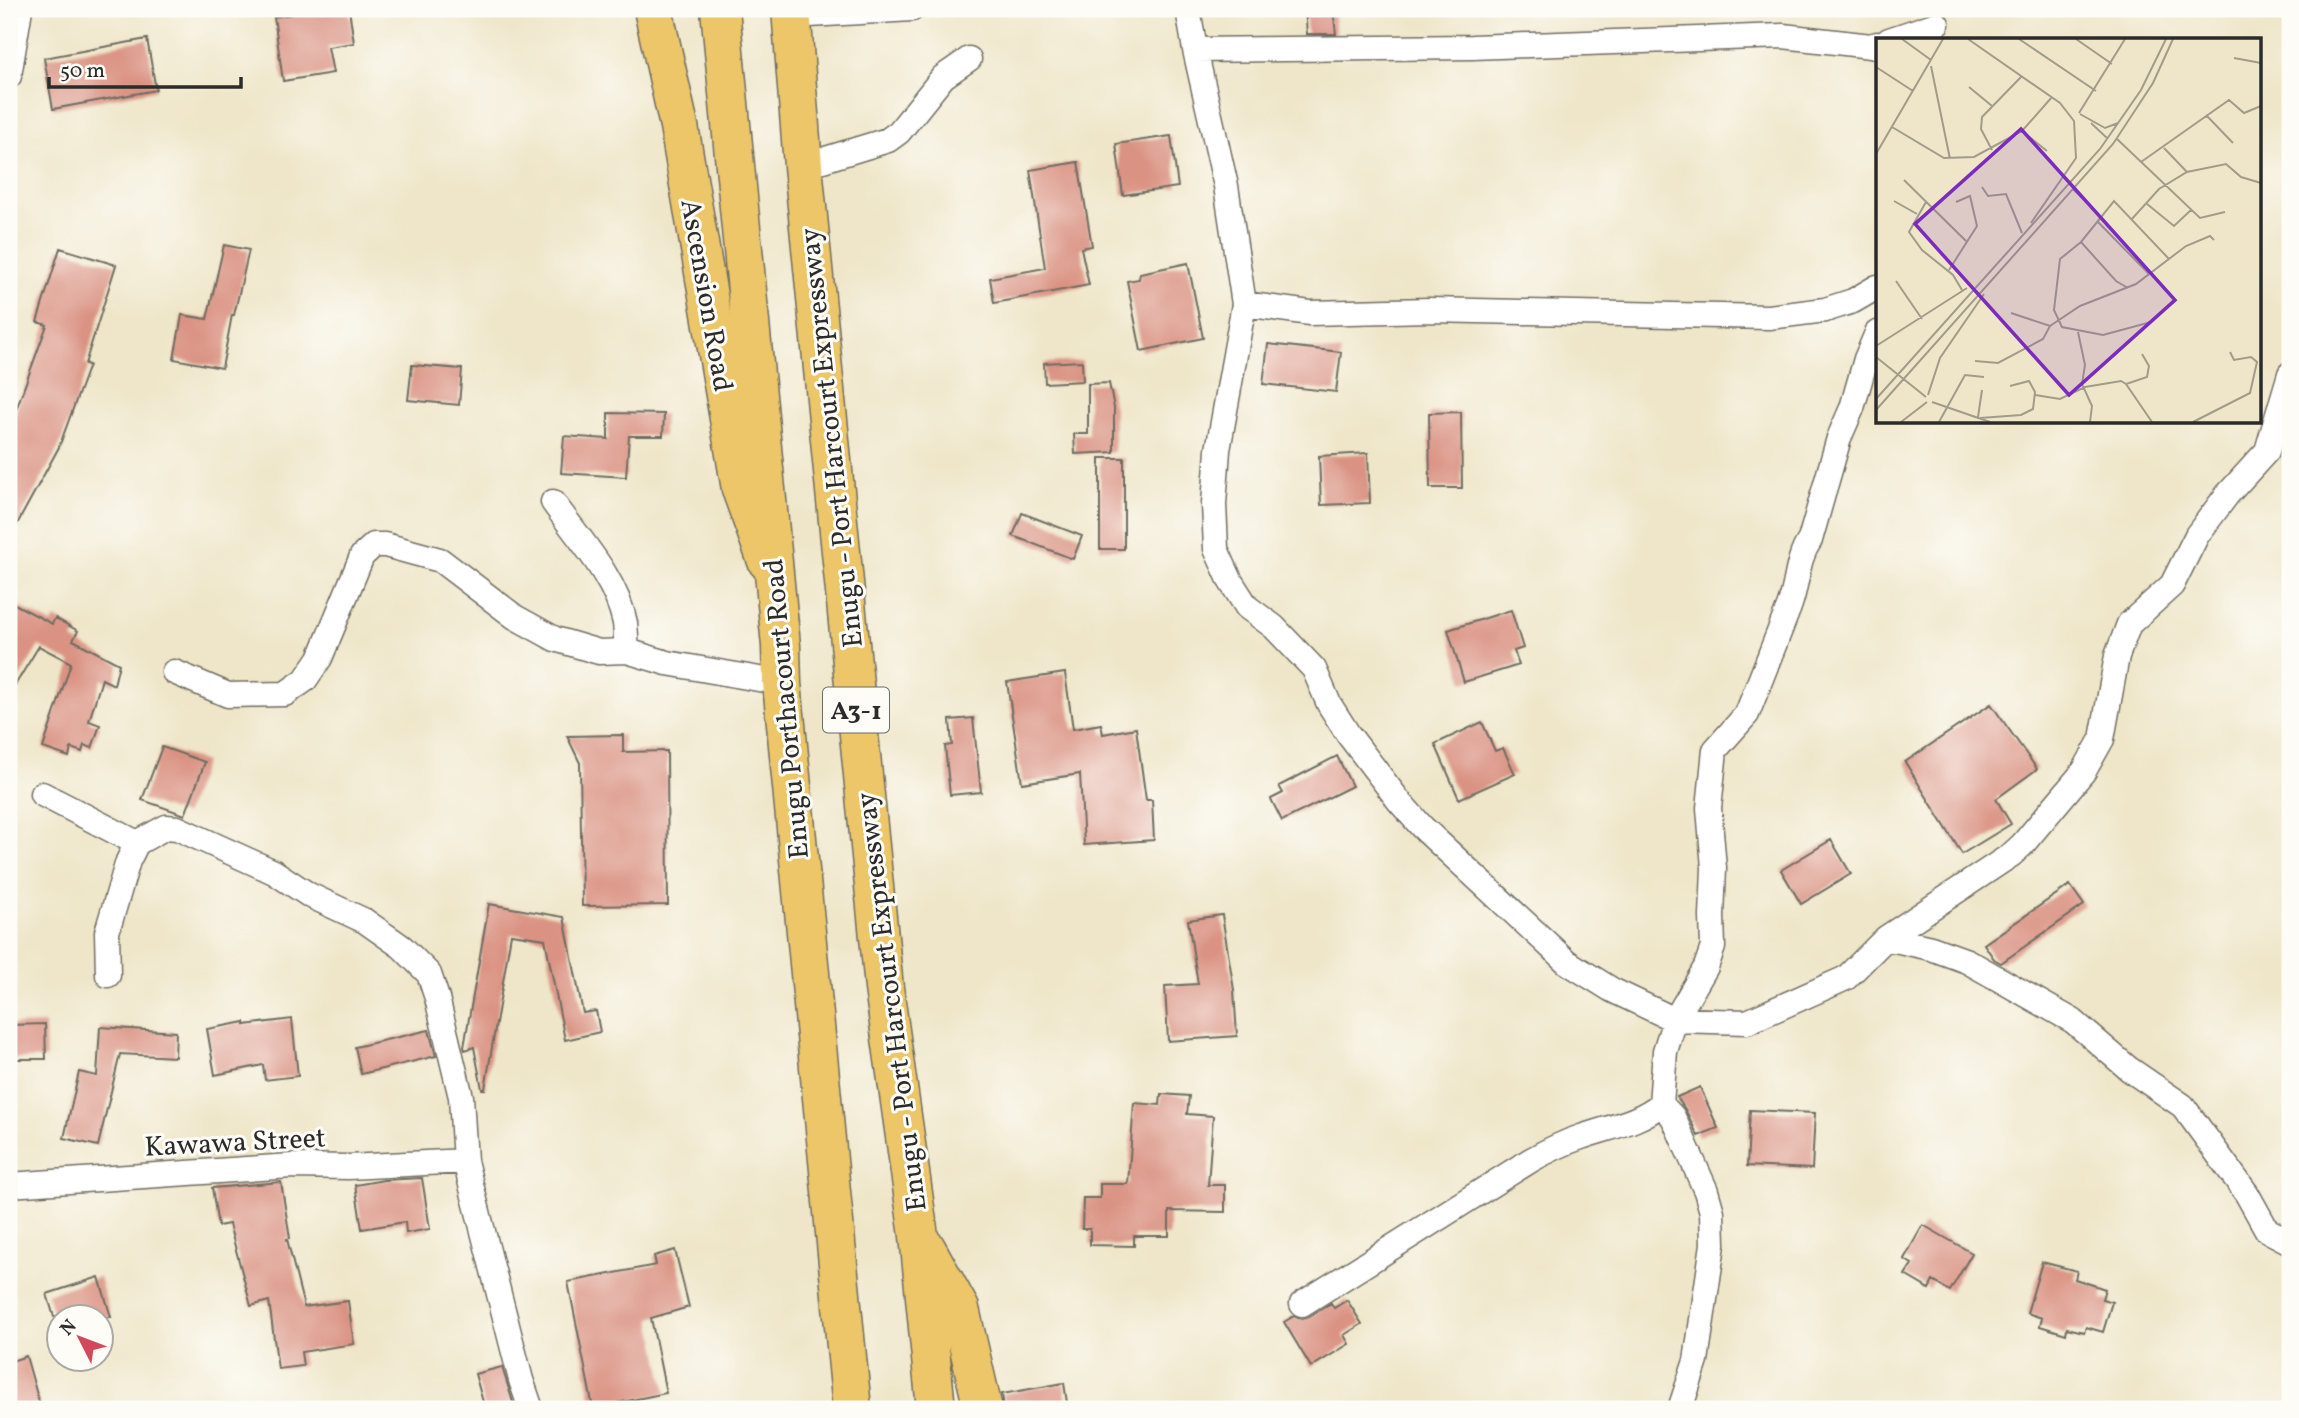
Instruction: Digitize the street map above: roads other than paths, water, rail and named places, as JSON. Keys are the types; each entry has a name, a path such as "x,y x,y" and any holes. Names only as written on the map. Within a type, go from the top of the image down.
{"main road":[{"name":"Ascension Road","path":"653,9 679,126 741,489 774,577"},
{"name":"Enugu Porthacourt Road","path":"720,9 852,1409"},
{"name":"Enugu - Port Harcourt Expressway","path":"791,12 803,166 884,988 919,1236 936,1409"},
{"path":"919,1236 960,1309 982,1409"},
{"path":"830,1409 843,1328"}],"street":[{"path":"9,76 20,9"},
{"path":"791,12 912,9"},
{"path":"1188,9 1226,186 1244,304 1217,450 1214,504 1216,549 1231,582 1247,607 1273,626 1314,668 1328,704 1348,734 1422,827 1567,962 1612,990 1686,1020 1747,1022 1846,978 1886,938 2022,845 2084,771 2102,739 2117,656 2129,624 2172,585 2197,535 2227,495 2267,451 2290,374"},
{"path":"1895,38 1938,24"},
{"path":"1195,50 1458,47 1783,36 1844,44 1876,44"},
{"path":"803,166 888,140 899,132 943,77 969,59"},
{"path":"1244,304 1310,313 1429,310 1769,317 1825,310 1853,301 1876,288"},
{"path":"1681,1409 1698,1349 1713,1244 1712,1212 1706,1191 1673,1117 1661,1104 1665,1051 1686,1020 1691,994 1706,967 1713,947 1714,868 1709,808 1715,750 1747,714 1796,589 1801,552 1810,540 1839,438 1876,335"},
{"path":"553,502 605,575 625,623 627,651"},
{"path":"174,672 228,695 285,694 305,680 320,658 362,556 374,545 385,545 440,560 515,617 555,639 599,652 627,651 667,663 782,683"},
{"path":"42,794 137,843"},
{"path":"108,975 107,932 128,861 137,843 166,827 177,828 274,872 309,895 365,921 402,947 429,974 461,1097 465,1161 514,1355 531,1409"},
{"path":"1886,938 1931,948 1967,961 2073,1021 2129,1069 2183,1106 2247,1194 2267,1230 2290,1242"},
{"path":"1302,1304 1531,1160 1561,1144 1635,1121 1661,1104"},
{"name":"Kawawa Street","path":"9,1185 292,1167 465,1161"}]}
